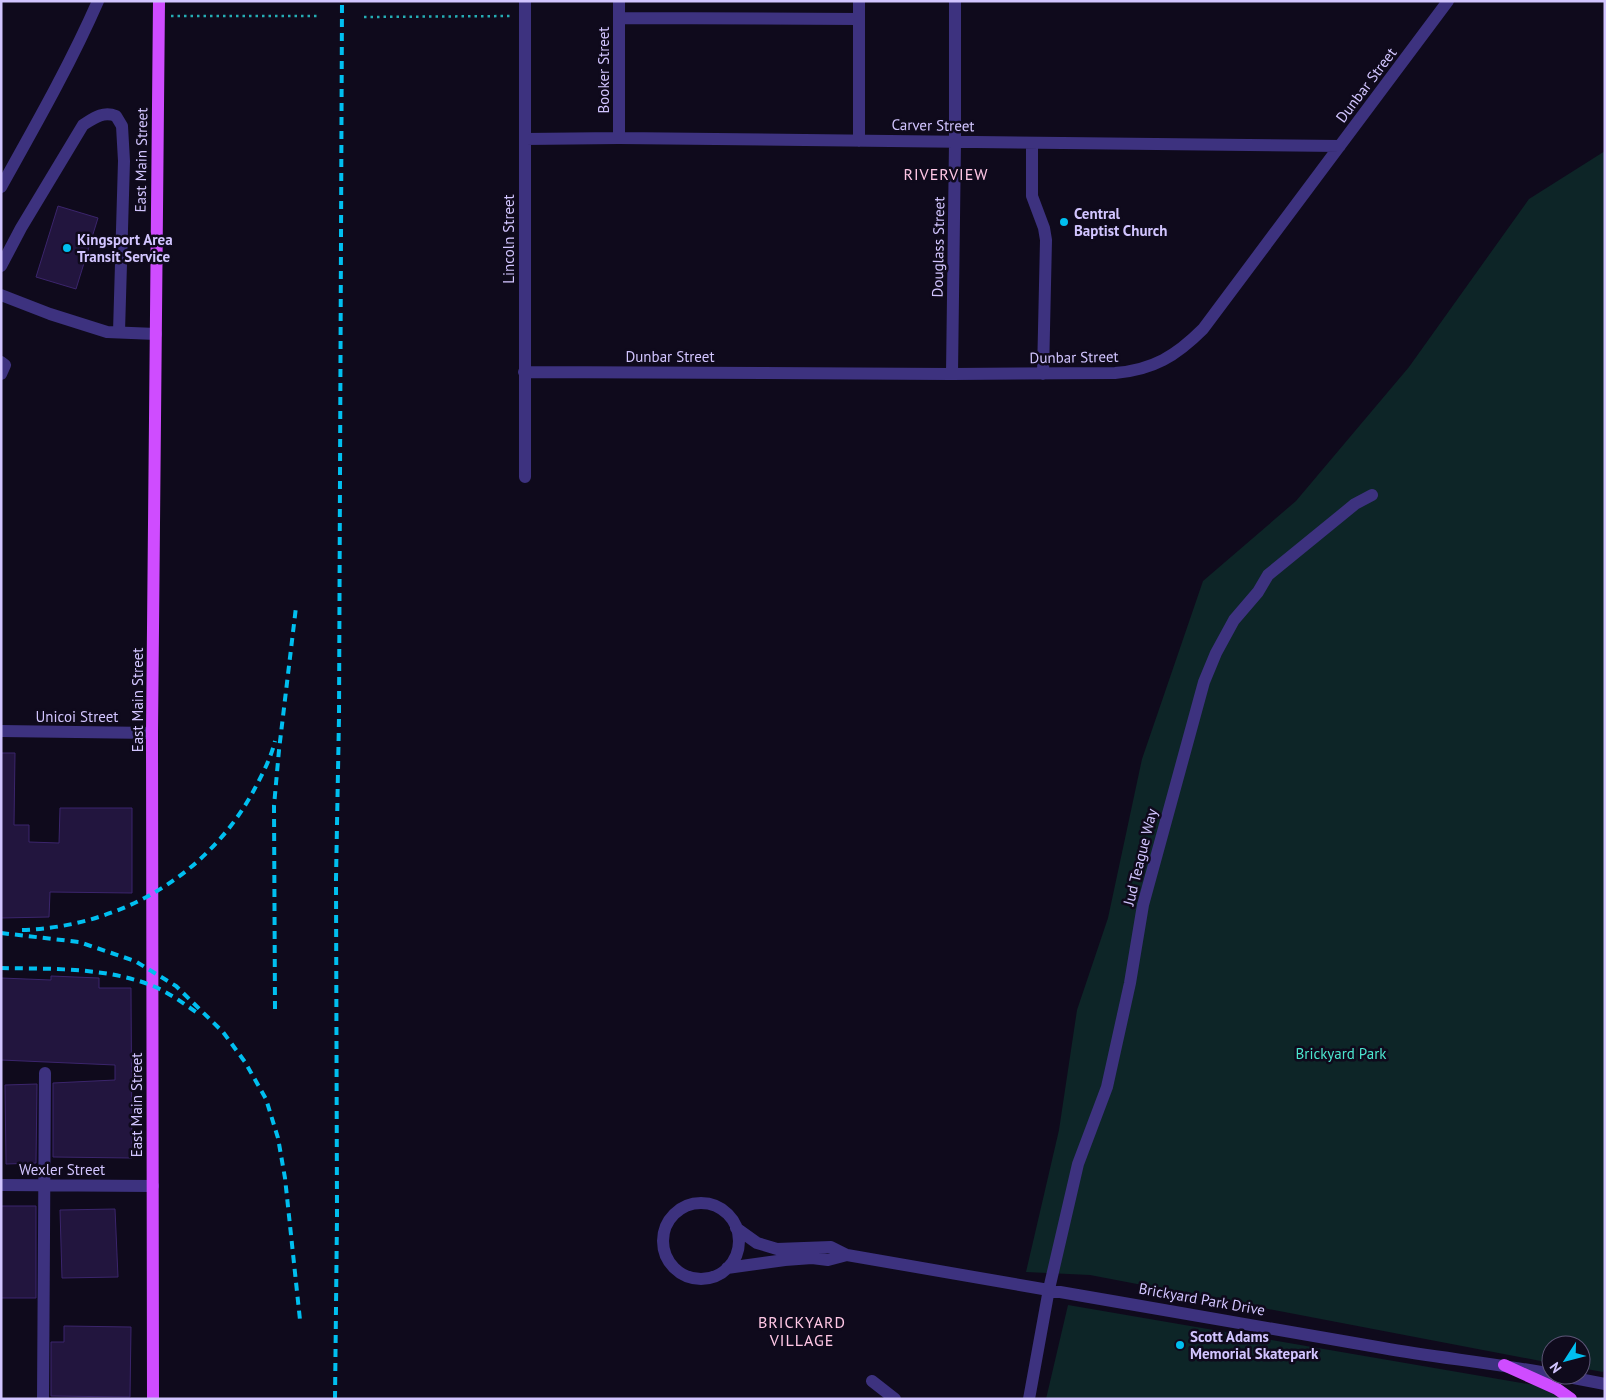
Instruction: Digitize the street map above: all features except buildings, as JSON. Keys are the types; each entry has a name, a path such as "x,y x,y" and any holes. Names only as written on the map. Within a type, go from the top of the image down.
{"main road":[{"name":"East Main Street","path":"153,1399 152,732 159,1"},
{"path":"1504,1365 1557,1389 1571,1399"}],"street":[{"path":"1,187 50,100 98,1"},
{"name":"Lincoln Street","path":"524,1 526,140 525,477"},
{"name":"Booker Street","path":"619,1 619,138"},
{"path":"858,1 859,141"},
{"name":"Douglass Street","path":"952,374 955,1"},
{"name":"Dunbar Street","path":"524,372 1043,374 1134,372 1154,365 1187,345 1203,329 1448,1"},
{"path":"619,18 859,19"},
{"path":"1,266 21,228 82,125 95,117 108,113 116,116 122,126 124,161 119,332"},
{"name":"Carver Street","path":"526,140 619,138 1340,146"},
{"path":"1032,142 1032,196 1044,228 1046,240 1043,374"},
{"path":"1,295 50,314 107,332 156,334"},
{"path":"1,362 5,365 5,368 1,374"},
{"name":"Jud Teague Way","path":"1029,1399 1049,1289 1078,1164 1107,1086 1130,983 1143,905 1204,682 1216,653 1234,620 1258,592 1268,575 1355,504 1372,495"},
{"name":"Unicoi Street","path":"1,731 152,732"},
{"path":"43,1399 46,1073"},
{"name":"Wexler Street","path":"1,1185 152,1186"},
{"path":"704,1203 715,1206 726,1213 734,1222 736,1228 738,1246 735,1258 728,1268 717,1275 706,1279 693,1279 681,1274 672,1266 665,1255 662,1242 664,1230 670,1218 679,1210 691,1204 704,1203"},
{"name":"Brickyard Park Drive","path":"736,1228 757,1243 777,1249 831,1247 847,1255 1385,1349 1504,1365 1541,1372"},
{"name":"Brickyard Park Drive","path":"728,1268 785,1260 812,1258 828,1260 847,1255"},
{"path":"872,1381 895,1399"},
{"path":"1591,1381 1605,1384"}],"path":[{"path":"159,16 319,16"},
{"path":"364,17 524,16"}],"green space":[{"name":"Brickyard Park","path":"1605,151 1605,1366 1603,1372 1591,1370 1591,1335 1541,1335 1541,1361 1090,1275 1026,1272 1059,1130 1077,1010 1108,918 1142,759 1203,581 1296,501 1409,367 1529,199"},
{"name":"Scott Adams Memorial Skatepark","path":"1068,1305 1534,1385 1559,1399 1046,1399"}],"railway":[{"path":"335,1399 337,1216 336,879 339,717 342,1"},
{"path":"275,1009 274,806 296,607"},
{"path":"22,930 58,927 92,919 125,907 157,891 186,871 212,848 235,821 254,790 269,760 275,741"},
{"path":"1,933 79,942 135,961 176,986 223,1032 245,1062 266,1099 278,1138 285,1178 300,1320"},
{"path":"1,968 78,970 116,975 153,986 199,1014"}],"place":[{"name":"Central Baptist Church","path":"1064,222"},
{"name":"Kingsport Area Transit Service","path":"67,248"},
{"name":"Scott Adams Memorial Skatepark","path":"1180,1345"}],"district":[{"name":"RIVERVIEW","path":"946,174"},
{"name":"BRICKYARD VILLAGE","path":"802,1331"}]}
